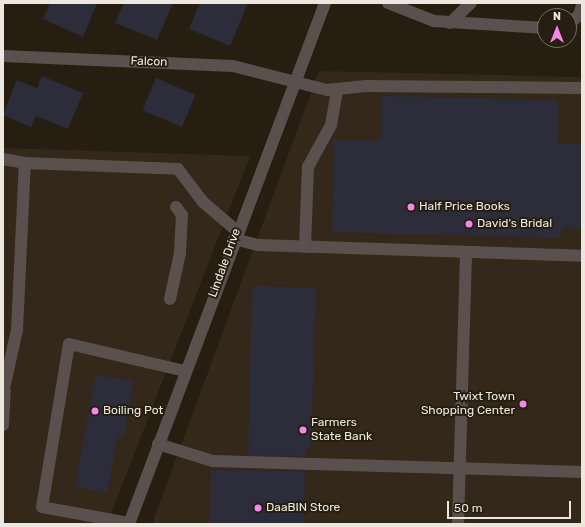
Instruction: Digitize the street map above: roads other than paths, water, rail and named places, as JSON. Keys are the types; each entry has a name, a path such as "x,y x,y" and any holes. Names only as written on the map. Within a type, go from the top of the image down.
{"street":[{"name":"Lindale Drive","path":"129,524 235,235 325,3"},
{"path":"388,3 434,22 537,28"},
{"path":"450,23 471,3"},
{"path":"577,17 579,15 582,4"},
{"name":"Falcon","path":"3,56 233,66 327,90 366,86 582,88"},
{"path":"305,247 308,167 331,125 337,90"},
{"path":"3,159 25,163 178,169 203,202 235,235 258,245 582,256"},
{"path":"3,425 4,392 17,330 25,163"},
{"path":"170,299 180,253 182,215 176,208"},
{"path":"458,524 466,252"},
{"path":"129,524 42,507 69,344 185,371"},
{"path":"158,444 213,461 582,472"}],"place":[{"name":"Half Price Books","path":"411,207"},
{"name":"David's Bridal","path":"469,224"},
{"name":"Twixt Town Shopping Center","path":"523,404"},
{"name":"Boiling Pot","path":"95,411"},
{"name":"Farmers State Bank","path":"303,430"},
{"name":"DaaBIN Store","path":"258,508"}]}
